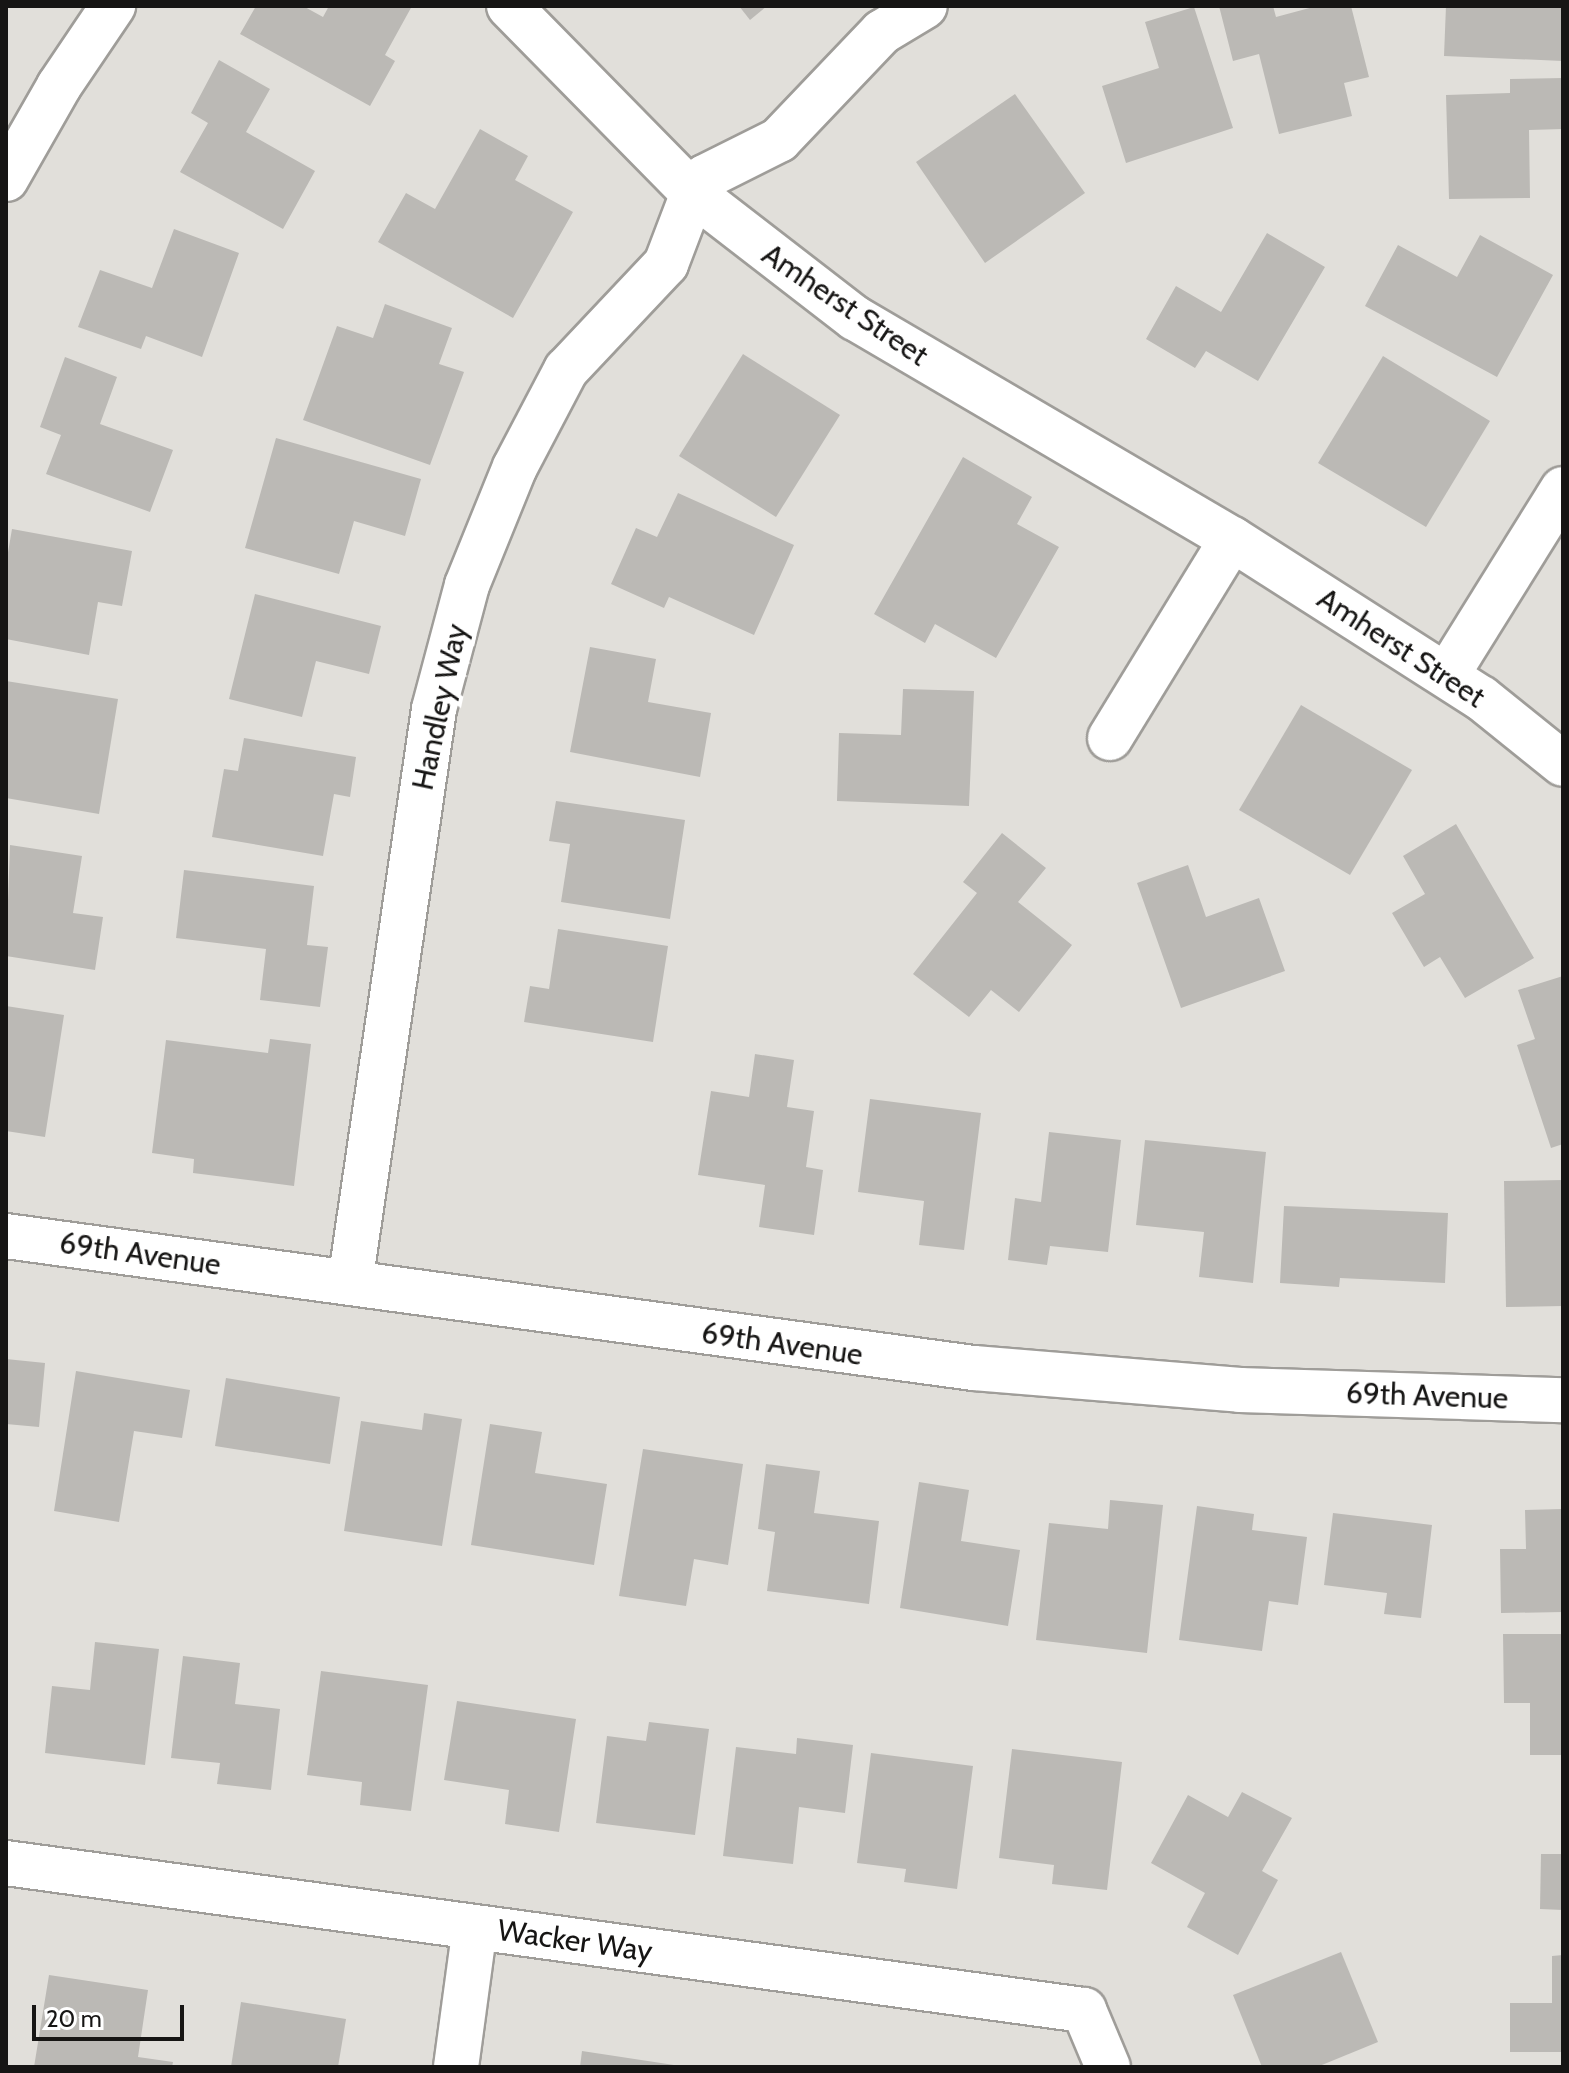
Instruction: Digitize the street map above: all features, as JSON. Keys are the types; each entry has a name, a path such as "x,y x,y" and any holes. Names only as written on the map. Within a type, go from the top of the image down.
{"street":[{"path":"6,179 59,86 113,6"},
{"name":"Amherst Street","path":"509,6 693,193 855,318 1232,539 1447,675 1563,764"},
{"path":"693,193 705,177 779,140 882,32 925,6"},
{"name":"Handley Way","path":"350,1283 434,709 467,585 515,467 566,370 666,264 693,193"},
{"path":"1447,675 1563,489"},
{"path":"1110,738 1232,539"},
{"name":"69th Avenue","path":"6,1236 974,1368 1240,1390 1563,1400"},
{"name":"Wacker Way","path":"6,1863 1084,2010 1108,2067"},
{"path":"456,2067 475,1927"}],"building":[{"path":"256,6 303,6 323,17 329,6 412,6 385,55 395,61 370,106 240,34"},
{"path":"739,6 767,6 750,20"},
{"path":"1219,6 1273,6 1276,17 1317,6 1351,6 1369,77 1344,83 1352,116 1279,134 1259,54 1233,61"},
{"path":"1446,6 1563,6 1563,61 1444,56"},
{"path":"1194,7 1233,128 1126,163 1102,86 1159,68 1145,22"},
{"path":"219,60 270,89 246,132 315,171 283,229 180,172 208,123 191,113"},
{"path":"1563,78 1563,129 1529,130 1530,198 1449,199 1446,95 1510,93 1510,79"},
{"path":"1015,94 1085,193 985,263 916,162"},
{"path":"480,129 528,156 515,180 573,212 513,318 378,242 406,193 435,209"},
{"path":"174,229 239,253 202,357 146,336 141,349 78,327 100,270 152,288"},
{"path":"1267,233 1325,267 1258,381 1206,351 1195,368 1146,339 1176,286 1221,312"},
{"path":"1480,235 1553,275 1497,377 1365,306 1398,245 1457,277"},
{"path":"385,304 452,328 439,364 464,372 430,465 303,420 337,326 373,338"},
{"path":"743,354 840,415 776,517 679,456"},
{"path":"1383,356 1490,421 1426,527 1318,463"},
{"path":"65,357 117,377 100,424 173,450 150,512 46,474 61,435 40,427"},
{"path":"276,438 421,479 405,536 354,521 339,574 245,548"},
{"path":"963,457 1032,497 1017,524 1059,547 996,658 935,624 925,643 874,614"},
{"path":"678,493 794,545 754,635 669,597 664,608 611,584 636,528 657,537"},
{"path":"12,529 132,551 122,606 98,602 89,655 6,639 6,564"},
{"path":"255,594 381,626 369,674 316,661 302,717 229,699"},
{"path":"590,647 656,659 648,702 711,713 700,777 570,752"},
{"path":"6,681 118,699 99,814 6,798"},
{"path":"903,689 974,691 969,806 837,801 839,733 901,735"},
{"path":"1301,705 1412,770 1350,875 1239,810"},
{"path":"244,738 356,757 350,797 334,794 323,856 212,837 224,769 238,771"},
{"path":"556,801 685,820 670,919 561,902 570,844 549,841"},
{"path":"1456,824 1534,958 1465,998 1440,957 1424,967 1392,913 1425,894 1403,856"},
{"path":"1002,833 1046,868 1018,902 1072,945 1019,1012 991,990 969,1017 913,974 977,893 963,882"},
{"path":"10,845 82,856 73,913 103,917 95,970 6,956"},
{"path":"1188,865 1206,917 1259,898 1285,971 1181,1008 1137,883"},
{"path":"184,870 314,886 307,945 328,947 320,1007 260,1000 266,949 176,938"},
{"path":"558,929 668,946 653,1042 524,1022 530,986 549,989"},
{"path":"1563,976 1563,1144 1551,1148 1517,1045 1535,1039 1518,990"},
{"path":"6,1006 64,1015 45,1137 6,1131"},
{"path":"270,1039 311,1044 294,1186 193,1173 194,1159 152,1153 166,1040 268,1053"},
{"path":"755,1054 794,1060 787,1107 814,1111 806,1167 823,1170 814,1235 759,1227 765,1185 698,1175 711,1091 749,1097"},
{"path":"870,1099 981,1113 964,1250 919,1245 924,1201 858,1192"},
{"path":"1049,1132 1121,1140 1108,1252 1050,1246 1047,1265 1008,1260 1015,1198 1041,1202"},
{"path":"1145,1140 1266,1152 1253,1283 1199,1277 1204,1232 1136,1225"},
{"path":"1563,1180 1563,1306 1506,1307 1504,1181"},
{"path":"1284,1206 1448,1213 1445,1283 1340,1278 1339,1287 1280,1283"},
{"path":"6,1359 45,1363 39,1427 6,1424"},
{"path":"76,1371 190,1390 182,1438 134,1431 119,1522 54,1511"},
{"path":"226,1378 340,1397 330,1464 215,1446"},
{"path":"424,1413 462,1419 442,1546 344,1531 361,1421 422,1430"},
{"path":"490,1424 542,1432 535,1473 607,1484 594,1565 471,1545"},
{"path":"643,1449 743,1464 728,1565 694,1559 686,1606 619,1596"},
{"path":"766,1464 820,1471 814,1513 879,1521 869,1604 767,1591 775,1532 758,1529"},
{"path":"919,1482 969,1490 961,1541 1020,1550 1008,1626 900,1608"},
{"path":"1110,1500 1163,1505 1147,1653 1036,1640 1049,1523 1108,1529"},
{"path":"1197,1506 1254,1514 1252,1530 1307,1537 1298,1605 1269,1601 1262,1651 1179,1640"},
{"path":"1563,1509 1563,1612 1501,1613 1500,1549 1526,1549 1525,1510"},
{"path":"1333,1513 1432,1525 1421,1618 1384,1614 1387,1593 1324,1585"},
{"path":"1503,1634 1563,1634 1563,1755 1530,1755 1530,1703 1504,1703"},
{"path":"95,1642 159,1649 145,1765 45,1753 52,1686 90,1690"},
{"path":"183,1656 240,1663 235,1704 280,1709 271,1790 217,1784 220,1763 171,1758"},
{"path":"321,1671 428,1685 411,1811 360,1805 362,1782 307,1775"},
{"path":"457,1701 576,1719 559,1832 505,1824 509,1790 444,1780"},
{"path":"649,1722 709,1729 695,1835 596,1823 607,1736 646,1741"},
{"path":"797,1738 853,1745 845,1813 799,1807 793,1864 723,1856 736,1747 796,1754"},
{"path":"1012,1749 1122,1762 1107,1890 1052,1884 1054,1865 999,1858"},
{"path":"871,1753 973,1766 957,1889 904,1882 906,1869 857,1863"},
{"path":"1242,1792 1292,1818 1262,1871 1278,1880 1238,1955 1187,1927 1205,1893 1151,1863 1188,1795 1228,1817"},
{"path":"1541,1854 1563,1854 1563,1910 1540,1909"},
{"path":"1341,1952 1378,2042 1317,2067 1262,2067 1233,1995"},
{"path":"1563,1955 1563,2052 1510,2052 1510,2003 1552,2003 1552,1956"},
{"path":"49,1975 148,1990 138,2057 173,2062 172,2067 34,2067"},
{"path":"241,2002 346,2019 338,2067 231,2067"},
{"path":"582,2051 674,2065 674,2067 580,2067"}]}
